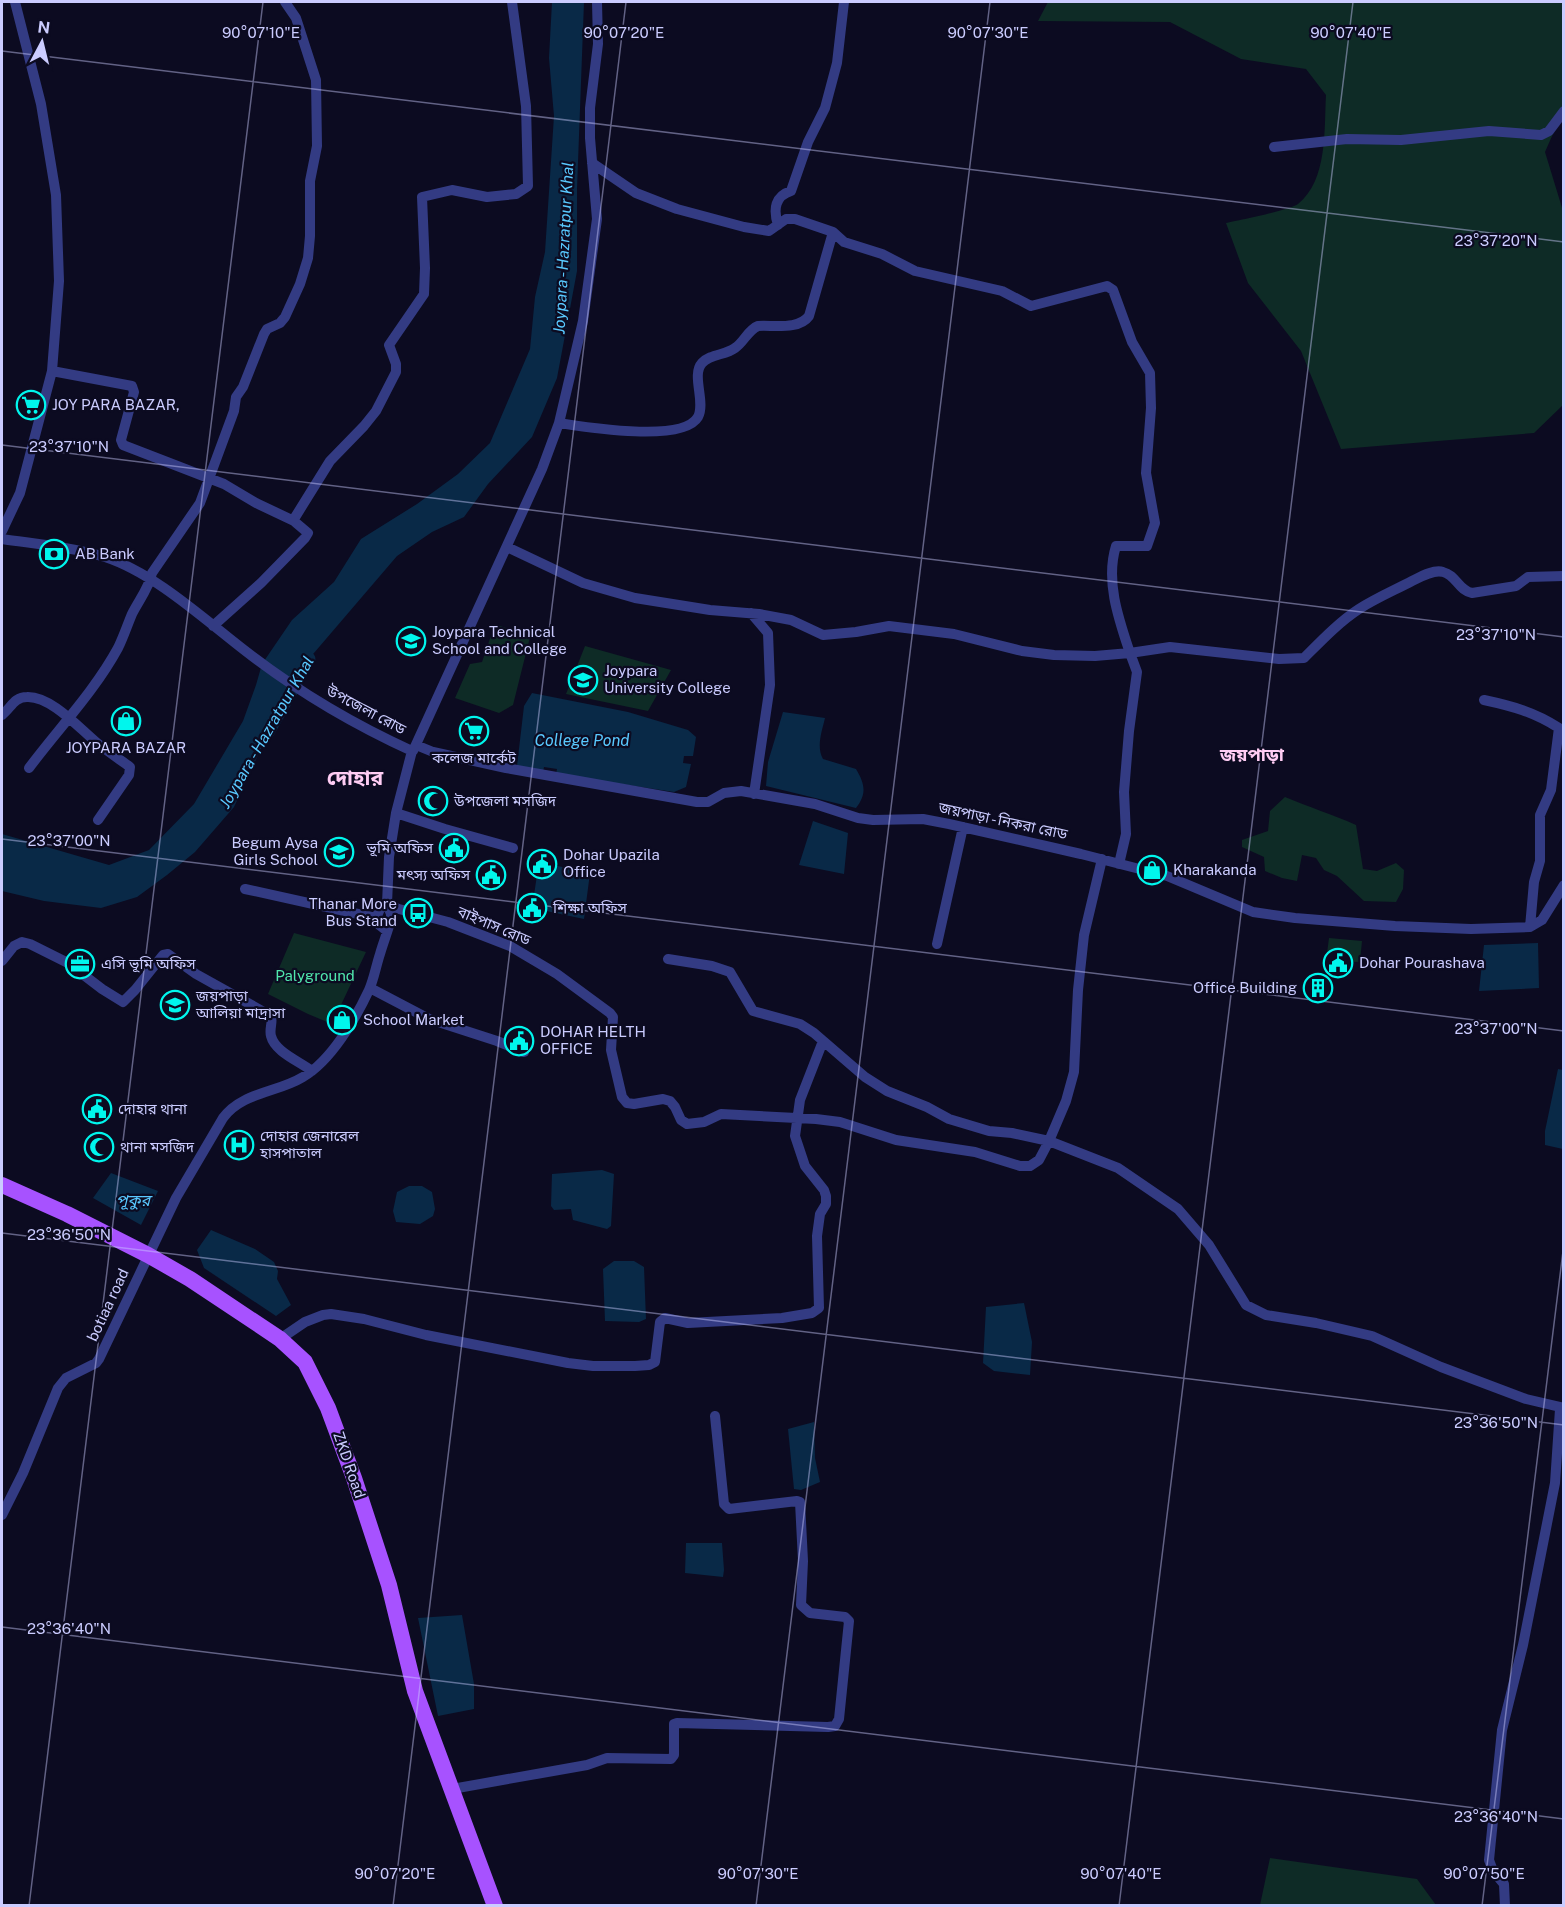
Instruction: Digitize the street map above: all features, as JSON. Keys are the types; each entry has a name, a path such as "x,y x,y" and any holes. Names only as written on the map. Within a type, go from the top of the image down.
{"main road":[{"name":"ZKD Road","path":"2,1185 67,1214 190,1279 280,1339 305,1362 320,1388 336,1428 389,1585 415,1691 495,1905"}],"street":[{"path":"2,531 20,493 52,371 59,281 56,195 41,104 15,2"},
{"path":"29,768 70,719 117,649 151,580 152,573 200,503 234,411 236,397 243,387 264,334 267,329 280,323 285,317 300,284 308,258 310,236 310,181 317,146 316,80 296,18 285,2"},
{"path":"294,520 330,461 376,411 393,378 396,364 389,345 424,294 422,197 452,190 487,197 516,195 528,186 526,106 512,2"},
{"path":"414,748 542,469 559,423 583,321 597,219 590,138 590,108 598,44 597,2"},
{"path":"778,225 775,214 776,203 783,194 791,191 808,142 825,108 837,63 844,2"},
{"path":"1274,147 1347,139 1401,140 1489,131 1541,135 1549,131 1563,111"},
{"path":"592,163 636,193 677,209 744,227 769,231 786,219 795,219 833,232 844,242 882,254 915,271 1002,291 1031,306 1107,286 1113,290 1132,342 1150,373 1151,396 1146,473 1155,523 1147,546 1116,546 1113,556 1114,594 1119,619 1137,672 1124,792 1126,834 1119,864"},
{"path":"559,423 602,430 674,430 688,426 696,420 701,410 698,376 703,362 713,356 732,351 741,344 753,328 797,325 809,316 833,232"},
{"path":"52,371 132,386 134,392 121,440 123,445 224,484 294,520 307,531 305,538 261,583 213,626"},
{"name":"উপজেলা রোড","path":"2,539 105,557 151,580 170,592 252,657 313,699 350,721 414,748 396,813 389,857 387,904 391,914 370,988 345,1032 312,1071 290,1083 242,1100 230,1108 176,1198 148,1255"},
{"path":"507,547 583,584 636,598 679,606 751,613 791,620 823,635 889,626 954,634 1022,651 1054,655 1095,656 1170,647 1279,659 1304,658 1359,609 1434,572 1443,572 1465,592 1472,593 1516,586 1528,577 1563,576"},
{"path":"751,613 768,633 770,675 754,794"},
{"path":"2,715 15,700 26,697 36,698 58,710 130,767 129,775 98,820"},
{"path":"1484,700 1513,706 1542,717 1559,728 1551,790 1540,815 1540,861 1534,882 1530,927"},
{"name":"জয়পাড়া - নিকরা রোড","path":"414,748 507,768 697,802 708,802 733,791 815,804 858,818 923,819 1167,876 1253,912 1295,918 1395,926 1471,929 1530,927"},
{"path":"396,813 479,840 513,848"},
{"path":"937,944 963,827"},
{"path":"796,1119 840,1122 896,1140 975,1152 1020,1166 1030,1166 1039,1160 1066,1101 1074,1072 1078,990 1084,935 1102,859"},
{"path":"1530,927 1542,920 1563,885"},
{"path":"245,889 376,918"},
{"path":"387,904 380,909 376,918 377,923 387,932"},
{"name":"বাইপাস রোড","path":"387,904 448,922 510,946 557,974 610,1013 613,1024 611,1050 622,1097 627,1103 663,1099 670,1101 681,1119 687,1124 704,1122 721,1114 796,1119"},
{"path":"2,961 14,946 22,942 30,944 51,953 121,1002 126,1001 163,955 168,954 196,974 271,1016 271,1035 275,1046 312,1071"},
{"path":"668,959 724,969 735,978 753,1011 801,1024 865,1077 887,1091 927,1107 949,1119 982,1130 1012,1133 1049,1141 1118,1168 1178,1209 1209,1245 1246,1305 1266,1315 1316,1323 1372,1336 1442,1367 1526,1399 1562,1408 1555,1483 1523,1645 1502,1730 1489,1860 1493,1871 1504,1884 1505,1905"},
{"path":"370,988 429,1019 524,1052"},
{"path":"280,1339 305,1322 331,1314 568,1363 593,1366 635,1366 655,1362 662,1318 688,1323 782,1318 815,1313 819,1308 820,1295 817,1236 820,1214 826,1204 826,1196 824,1190 805,1166 795,1136 800,1100 824,1041"},
{"name":"botiaa road","path":"2,1515 23,1473 58,1388 66,1378 96,1363 99,1359 148,1255"},
{"path":"452,1789 587,1765 607,1758 671,1759 674,1755 674,1724 677,1723 835,1726 839,1719 849,1622 845,1617 810,1613 801,1605 803,1561 800,1502 729,1509 724,1504 715,1416"}],"green space":[{"path":"1048,2 1563,2 1563,111 1545,152 1563,211 1563,405 1534,433 1341,449 1301,351 1248,283 1226,223 1293,206 1308,194 1320,168 1326,95 1306,69 1241,59 1170,22 1038,21"},
{"path":"495,624 530,637 513,705 499,713 455,698 470,664 482,662"},
{"path":"585,646 671,670 648,711 566,694"},
{"path":"1285,797 1356,825 1363,869 1377,871 1396,863 1404,870 1403,889 1396,902 1364,901 1337,876 1324,870 1316,858 1302,855 1297,881 1265,871 1264,857 1242,847 1242,840 1268,831 1270,811"},
{"name":"Palyground","path":"294,933 366,952 332,1024 268,994"},
{"path":"1329,938 1362,941 1360,962 1326,961"},
{"path":"1270,1858 1417,1879 1436,1905 1260,1905"}],"water":[{"path":"552,2 584,2 577,189 577,271 557,378 532,437 488,484 464,517 432,532 397,556 302,667 277,714 234,807 195,852 137,897 101,908 44,901 2,891 2,834 109,865 149,850 194,804 243,721 262,664 292,620 334,582 361,539 417,504 458,474 490,443 530,349 535,297 545,252 554,116 549,58"},
{"name":"College Pond","path":"532,693 628,712 688,730 696,737 693,756 684,756 683,763 691,764 686,787 674,792 556,774 557,769 544,767 543,772 517,766 524,706"},
{"path":"783,712 825,718 820,739 821,754 823,759 856,769 864,789 856,808 766,786 768,762"},
{"path":"813,821 848,833 844,874 799,865"},
{"path":"539,862 590,873 584,919 532,908"},
{"path":"1538,943 1539,988 1479,991 1484,945"},
{"path":"1558,1069 1563,1070 1563,1149 1545,1145 1545,1131"},
{"path":"602,1170 614,1174 611,1226 607,1229 573,1220 571,1209 554,1210 551,1206 552,1174"},
{"name":"পূকুর","path":"111,1173 158,1191 141,1225 93,1198"},
{"path":"409,1186 422,1186 432,1192 435,1209 433,1216 420,1224 396,1222 393,1211 397,1192"},
{"path":"211,1230 255,1249 274,1262 278,1271 277,1279 291,1305 276,1316 204,1268 197,1250"},
{"path":"614,1261 634,1261 644,1267 646,1319 639,1322 605,1321 603,1269"},
{"path":"1024,1303 1032,1342 1030,1375 994,1371 983,1363 986,1307"},
{"path":"814,1422 815,1458 820,1482 801,1490 794,1489 788,1429"},
{"path":"686,1543 722,1543 723,1577 685,1573"},
{"path":"462,1615 474,1684 474,1709 438,1716 418,1618"}],"waterway":[{"name":"Joypara - Hazratpur Khal","path":"267,732 308,659"}],"place":[{"name":"JOY PARA BAZAR,","path":"31,405"},
{"name":"AB Bank","path":"54,554"},
{"name":"Joypara Technical School and College","path":"411,641"},
{"name":"Joypara University College","path":"583,680"},
{"name":"JOYPARA BAZAR","path":"126,721"},
{"name":"কলেজ মার্কেট","path":"474,731"},
{"name":"উপজেলা মসজিদ","path":"433,801"},
{"name":"ভূমি অফিস","path":"454,848"},
{"name":"Begum Aysa Girls School","path":"339,852"},
{"name":"Dohar Upazila Office","path":"542,864"},
{"name":"Kharakanda","path":"1152,870"},
{"name":"মৎস্য অফিস","path":"491,875"},
{"name":"শিক্ষা অফিস","path":"532,908"},
{"name":"Thanar More Bus Stand","path":"418,913"},
{"name":"Dohar Pourashava","path":"1338,963"},
{"name":"এসি ভূমি অফিস","path":"80,964"},
{"name":"Office Building","path":"1318,988"},
{"name":"জয়পাড়া আলিয়া মাদ্রাসা","path":"175,1005"},
{"name":"School Market","path":"342,1020"},
{"name":"DOHAR HELTH OFFICE","path":"519,1041"},
{"name":"দোহার থানা","path":"97,1109"},
{"name":"দোহার জেনারেল হাসপাতাল","path":"239,1145"},
{"name":"থানা মসজিদ","path":"99,1147"}],"district":[{"name":"জয়পাড়া","path":"1252,755"},
{"name":"দোহার","path":"355,778"}]}
